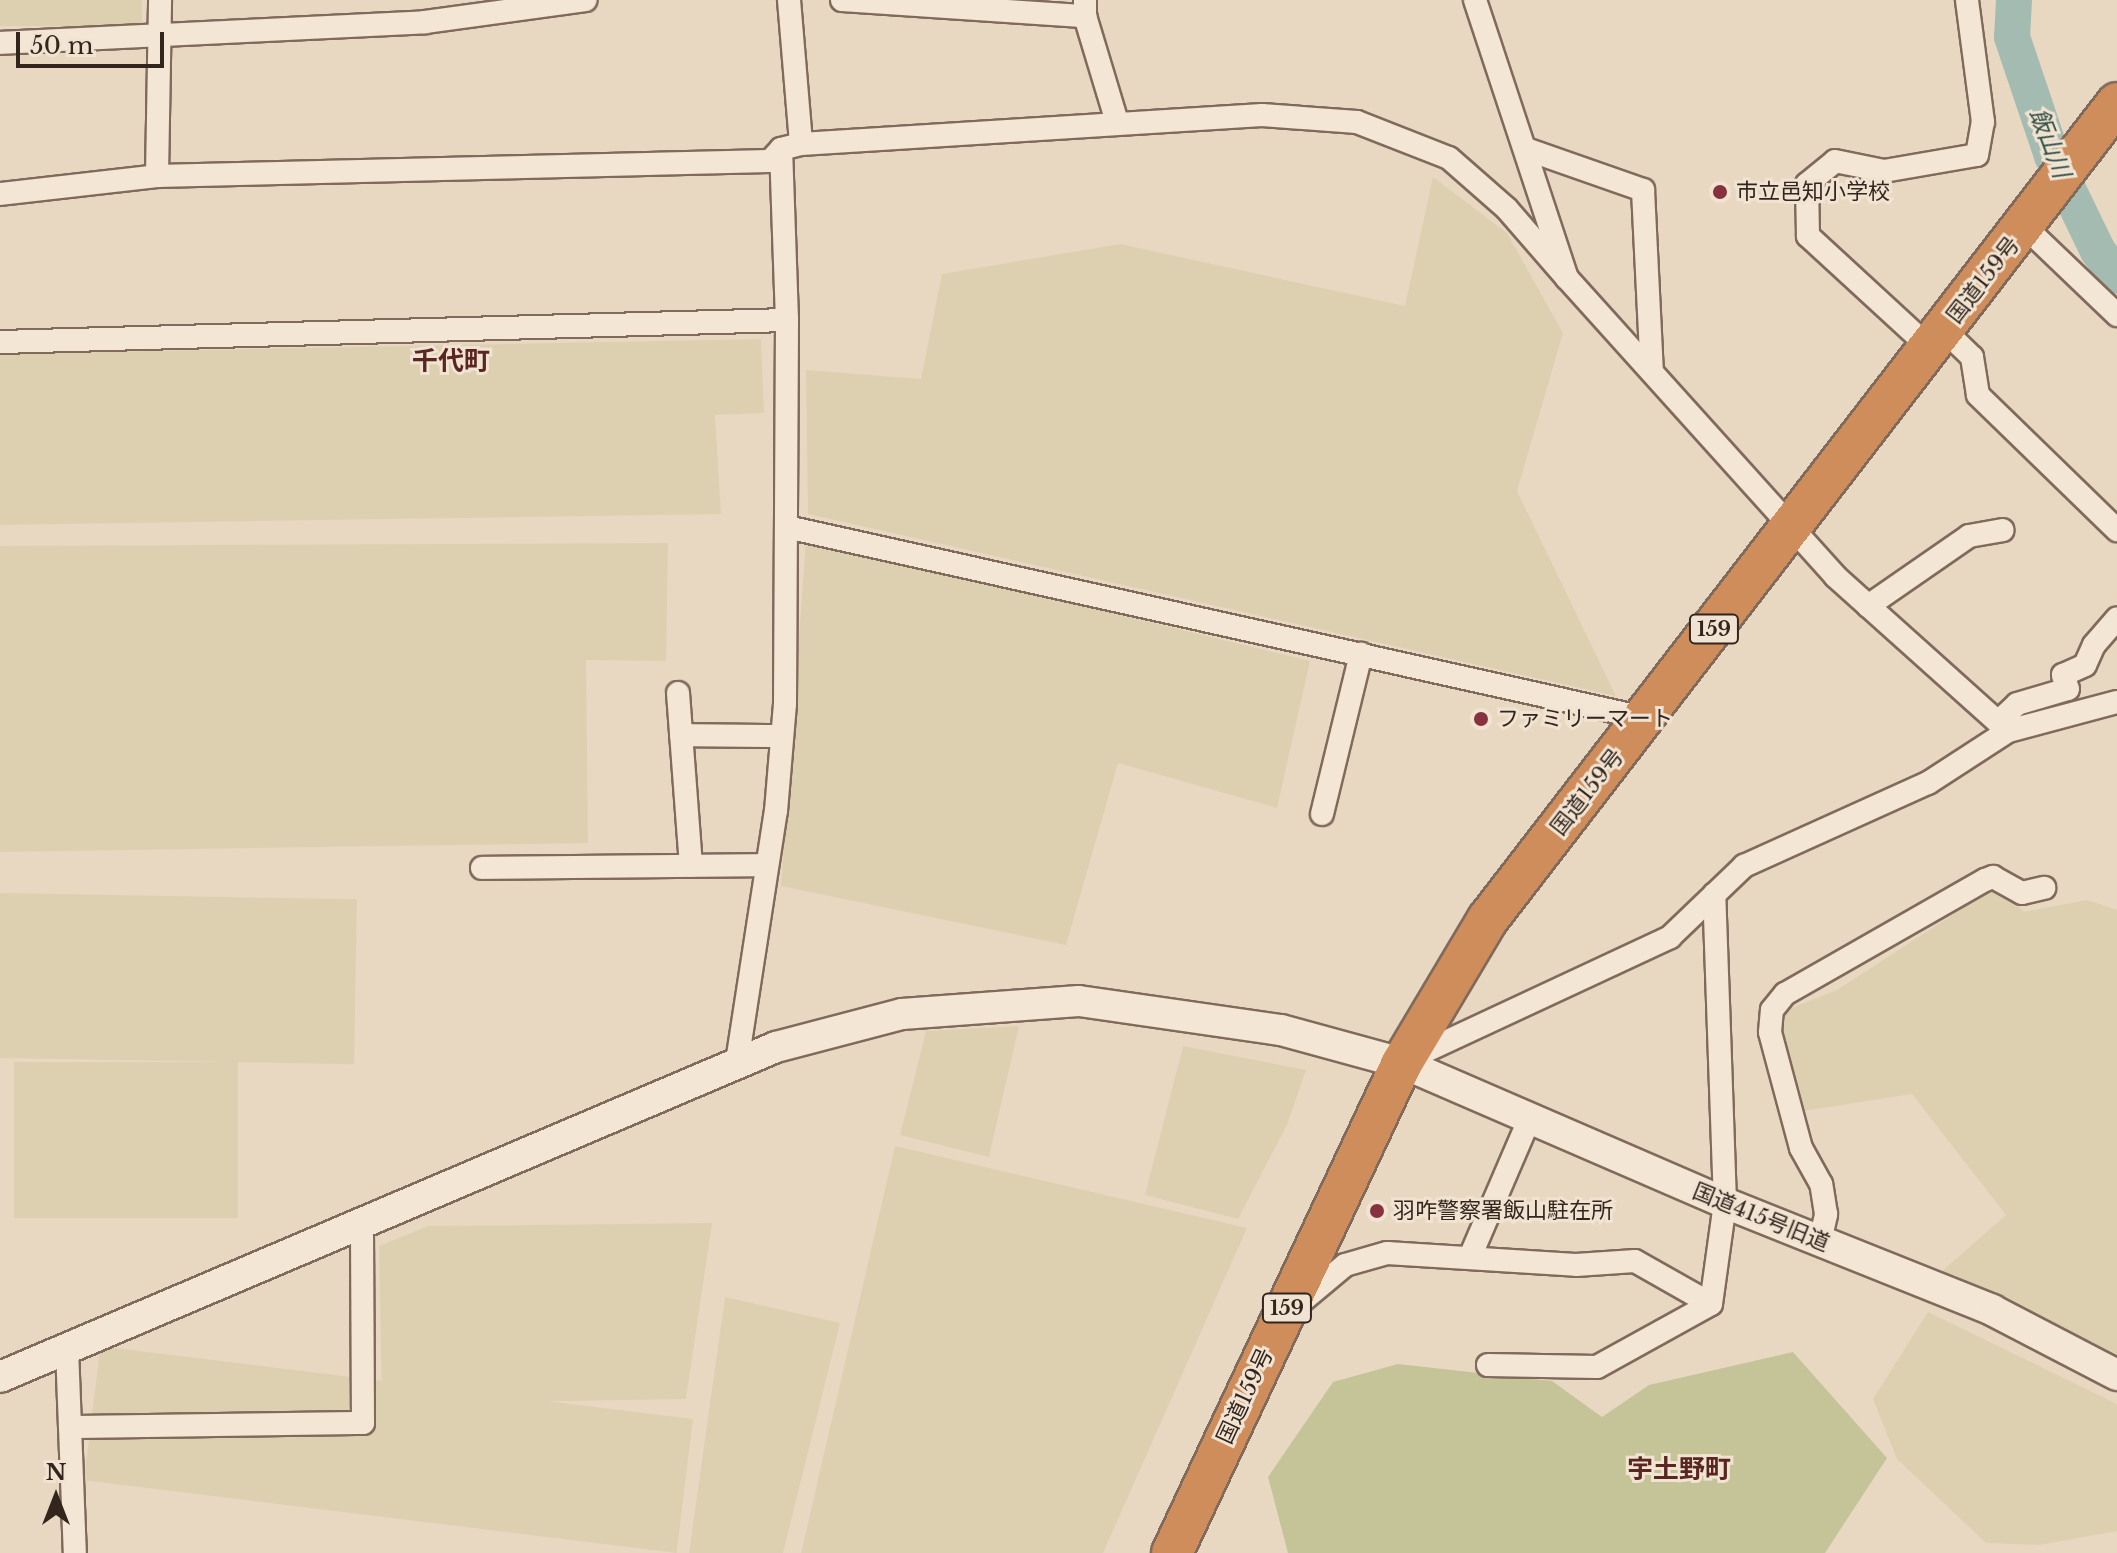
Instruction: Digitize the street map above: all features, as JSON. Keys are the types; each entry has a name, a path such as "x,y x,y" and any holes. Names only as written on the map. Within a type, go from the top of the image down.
{"highway":[{"name":"国道159号","path":"1172,1553 1402,1063 1488,919 1794,527 2107,116"}],"street":[{"path":"157,176 160,0"},
{"path":"0,43 160,32 425,22 585,0"},
{"path":"737,1062 767,865 782,736 791,146 789,0"},
{"path":"842,0 1085,8 1117,122"},
{"path":"1475,0 1567,278"},
{"path":"1967,0 1983,122 1977,155 1884,171 1835,161 1807,184 1808,236 1937,339 1972,357 1978,395 2117,530"},
{"path":"0,194 157,176 770,161 791,146 1117,122 1262,115 1357,122 1449,158 1507,209 1868,606 2003,726"},
{"path":"1526,149 1643,190 1652,371"},
{"path":"2032,216 2117,315"},
{"path":"0,342 787,320"},
{"path":"787,527 1644,718"},
{"path":"1868,606 1969,536 2002,530"},
{"path":"1402,1063 1461,1031 1602,972 1670,937 1744,866 1928,783 2003,726 2017,704 2068,689 2063,675 2085,665 2094,645 2117,619"},
{"path":"1322,814 1361,654"},
{"path":"678,693 691,866"},
{"path":"2003,726 2117,702"},
{"path":"681,735 782,736"},
{"path":"482,868 767,865"},
{"path":"1820,1241 1826,1214 1821,1184 1801,1148 1770,1032 1772,1010 1785,994 1985,880 1993,877 2022,893 2044,888"},
{"path":"1711,1304 1725,1203 1714,894"},
{"name":"国道415号旧道","path":"0,1377 737,1062 825,1030 902,1014 1079,1001 1281,1030 1402,1063 1725,1203 1992,1310 2117,1375"},
{"path":"1470,1257 1530,1118"},
{"path":"70,1427 363,1423 362,1224"},
{"path":"1283,1317 1345,1265 1387,1253 1576,1265 1635,1261 1711,1304"},
{"path":"1488,1365 1597,1367 1711,1304"},
{"path":"67,1349 75,1553"}],"shaded area":[{"path":"0,0 142,0 142,26 0,26"},
{"path":"1433,177 1507,233 1563,333 1517,491 1616,696 808,514 806,370 921,379 942,274 1120,244 1405,306"},
{"path":"761,339 764,413 715,415 721,514 0,525 0,354"},
{"path":"806,539 1310,661 1277,808 1118,763 1066,945 781,886"},
{"path":"668,543 666,661 586,660 588,843 0,852 0,546"},
{"path":"1997,886 2024,912 2087,900 2117,910 2117,1361 1941,1272 2006,1215 1912,1094 1803,1111 1779,1040 1786,1010 1837,990"},
{"path":"0,893 357,899 354,1064 0,1058"},
{"path":"1019,1026 989,1157 900,1135 926,1031"},
{"path":"1183,1046 1306,1070 1287,1125 1238,1219 1145,1195"},
{"path":"14,1062 238,1062 238,1218 14,1218"},
{"path":"895,1146 1247,1228 1103,1553 801,1553"},
{"path":"712,1223 686,1399 382,1404 379,1246 428,1226"},
{"path":"725,1297 840,1323 783,1553 689,1553"},
{"path":"1928,1312 2117,1404 2117,1531 2039,1545 1986,1543 1897,1459 1873,1399"},
{"path":"100,1346 693,1419 677,1553 84,1480"}],"green space":[{"path":"1793,1352 1887,1458 1825,1553 1288,1553 1268,1477 1333,1382 1398,1364 1552,1381 1602,1417 1649,1385"}],"waterway":[{"name":"飯山川","path":"2014,0 2012,37 2052,156 2098,251 2117,276"}],"place":[{"name":"市立邑知小学校","path":"1720,192"},
{"name":"ファミリーマート","path":"1481,719"},
{"name":"羽咋警察署飯山駐在所","path":"1377,1211"}],"district":[{"name":"千代町","path":"451,362"},
{"name":"宇土野町","path":"1679,1470"}]}
